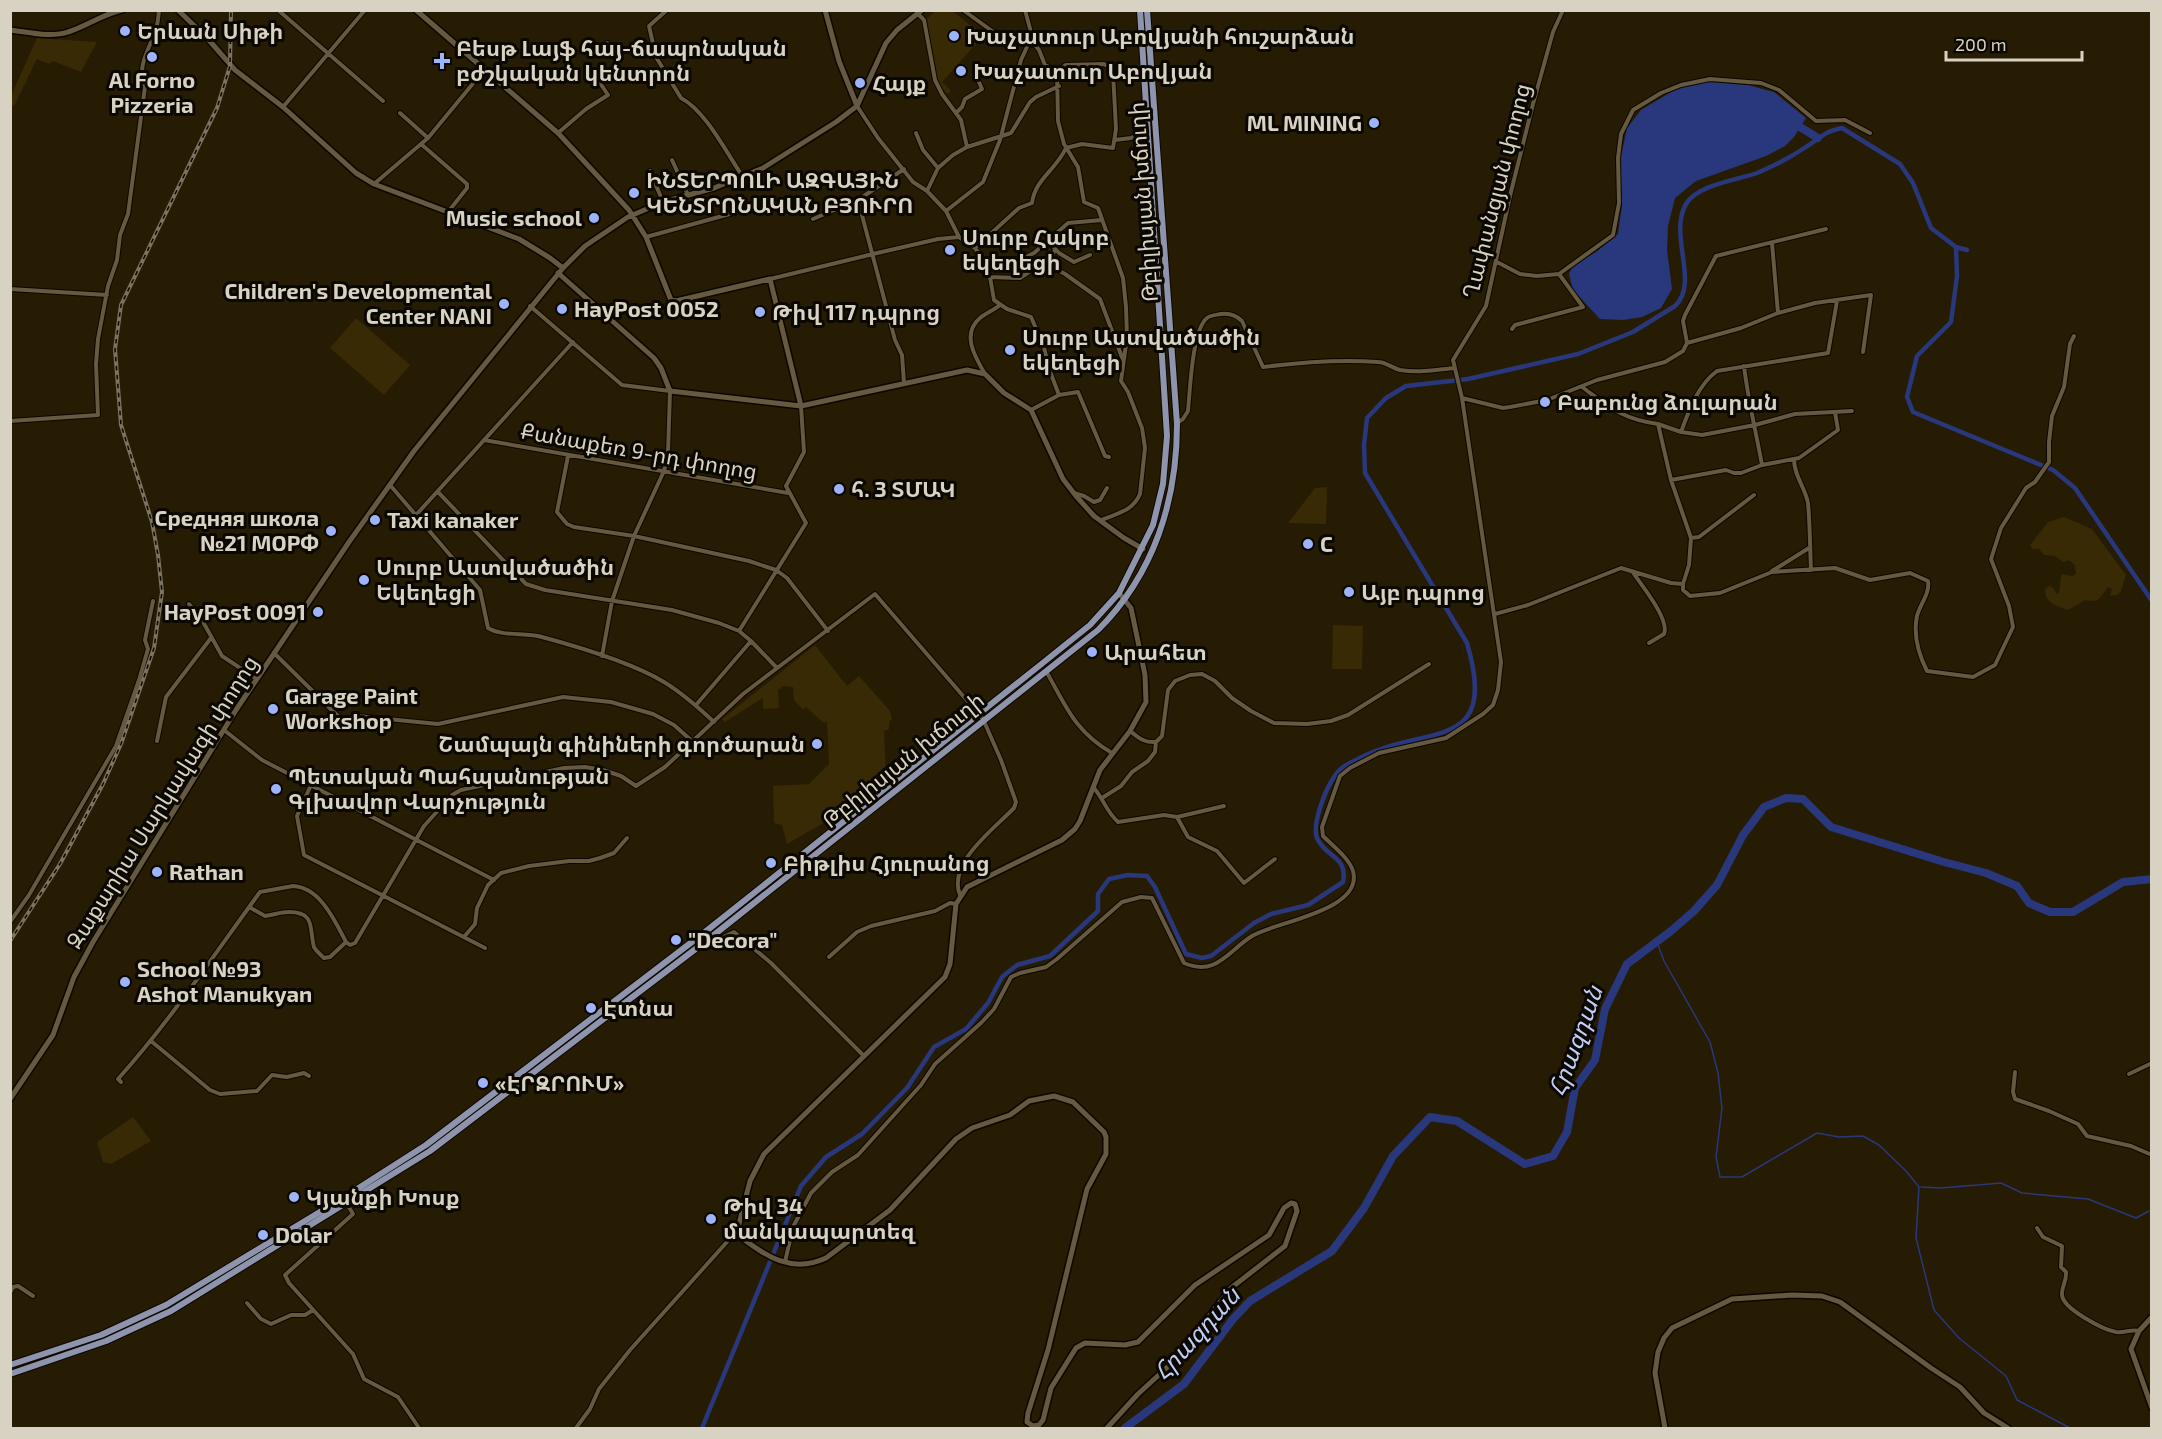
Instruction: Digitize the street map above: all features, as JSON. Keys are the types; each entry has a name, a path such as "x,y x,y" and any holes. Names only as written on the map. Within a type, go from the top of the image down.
{"main road":[{"name":"Թբիլիսյան խճուղի","path":"10,1365 101,1335 166,1305 426,1145 705,932 981,716 1098,630 1126,599 1151,554 1166,514 1173,484 1177,424 1161,205 1140,10"},
{"name":"Թբիլիսյան խճուղի","path":"10,1374 106,1341 171,1311 347,1204 448,1139 710,938 1090,625 1119,593 1153,525 1164,484 1167,436 1148,129 1151,110 1147,10"},
{"path":"1153,206 1161,205"}],"street":[{"path":"95,10 97,18"},
{"path":"10,30 58,34 69,32 97,18 122,10"},
{"path":"10,421 98,415 96,364 98,339 110,276 117,260 120,235 128,214 145,87 141,73 146,51 155,33 159,10"},
{"path":"178,10 235,70 283,107 356,173 374,184 519,240 550,258 562,268"},
{"path":"278,10 382,101"},
{"path":"283,107 365,10"},
{"path":"416,10 558,133 633,214 646,237 669,296 674,300 938,239 959,237"},
{"path":"667,10 649,26 656,57 681,98 688,101 713,132 743,177"},
{"path":"826,10 839,61 858,105 878,138 913,182 927,191 946,210 959,237 975,248 990,276 993,298 1000,305 1031,317 1044,347 1048,366 1059,395"},
{"path":"963,10 992,31 1011,40 1030,44 1039,50 1045,65 1058,71"},
{"path":"946,210 983,182 1002,135 1021,60 1032,36 1025,10"},
{"name":"Ղափանցյան փողոց","path":"1456,370 1453,360 1486,306 1533,104 1553,32 1563,10"},
{"path":"920,12 924,20 935,80 963,126 967,147"},
{"name":"Զաքարիա Սարկավագի փողոց","path":"10,1099 53,1035 74,977 93,942 274,653 414,451 562,268 585,246 633,214 663,202 743,177 763,168 836,122 858,105 886,43 897,30 920,12"},
{"path":"558,133 586,109 608,96 598,80 618,66 619,59 607,43"},
{"path":"975,248 1020,208 1032,203 1036,186 1054,168 1066,148 1082,144 1113,148 1115,140 1111,68 1104,64 1066,64 1058,71"},
{"path":"374,184 428,138 485,69"},
{"path":"1058,71 1058,121 1066,148 1078,167 1083,201 1097,207 1123,278 1127,337 1121,381 1136,412 1145,448 1140,494 1137,501 1127,510 1100,520"},
{"path":"1497,262 1520,274 1537,276 1559,274 1613,235 1619,203 1618,158 1621,134 1633,110 1661,93 1681,85 1710,79 1761,83 1779,90 1816,121 1845,120 1870,133"},
{"path":"956,113 962,107 965,99 982,89 979,82"},
{"path":"927,191 938,168 952,155 967,147 1013,131 1030,102 1059,86"},
{"path":"400,113 428,138"},
{"path":"1115,140 1131,138 1148,129"},
{"path":"916,133 923,150 938,168"},
{"path":"422,144 467,184 467,188 447,213"},
{"path":"672,160 688,195"},
{"path":"813,219 858,200 904,169"},
{"path":"650,171 663,202"},
{"path":"858,200 895,340 902,352 904,384"},
{"path":"646,237 737,212"},
{"path":"985,264 1024,258 1040,250 1068,223 1102,220"},
{"path":"1462,398 1503,408 1510,407 1547,400 1597,380 1665,362 1683,351 1686,344 1683,321 1685,315 1716,256 1826,229"},
{"path":"1049,242 1055,250 1074,262 1090,255"},
{"path":"1772,243 1778,313"},
{"path":"1047,264 1055,250"},
{"path":"990,276 1020,278 1039,264 1047,264 1087,288 1100,300 1123,360"},
{"path":"558,273 654,358 670,391 668,453 664,471 634,536 612,601 602,656"},
{"path":"1512,329 1515,325 1583,307 1559,274"},
{"path":"739,631 806,523 806,518 788,493 787,484 804,452 801,406 770,279"},
{"path":"10,289 107,295"},
{"path":"1686,344 1815,303 1871,295 1863,352"},
{"path":"1681,432 1694,400 1708,378 1718,371 1828,353 1837,301"},
{"path":"1000,305 978,320 972,333 971,350 985,374 1004,393 1032,410 1063,479 1073,493 1100,520 1143,549"},
{"path":"531,306 622,385 801,406 967,370 985,374"},
{"path":"782,1262 793,1227 811,1193 832,1172 858,1155 921,1085 935,1064 994,1009 1011,977 1046,967 1122,902 1140,897 1152,898 1184,963 1193,967 1215,965 1254,934 1320,912 1349,893 1353,884 1353,870 1323,836 1322,827 1340,776 1350,768 1379,753 1446,738 1476,720 1493,705 1502,669 1496,614 1456,370 1400,370 1382,362 1342,360 1310,361 1263,367 1238,316 1227,313 1214,315 1207,318 1201,327 1196,343 1188,411 1177,424"},
{"path":"1772,572 1835,568 1870,580 1910,573 1928,581 1929,587 1917,617 1918,653 1927,671 1973,677 1995,665 2013,627 2009,606 1991,560 2001,528 2026,488 2035,482 2049,462 2052,416 2064,387 2070,344 2074,336"},
{"path":"416,515 573,342"},
{"path":"1744,366 1748,403 1755,425 1762,465"},
{"path":"1582,387 1616,412 1636,421 1702,435 1755,425 1795,414 1852,411"},
{"path":"1032,410 1059,395 1074,391 1080,393 1105,456 1109,457"},
{"path":"1671,480 1726,470 1741,473 1762,465 1799,458 1838,430 1836,412"},
{"path":"1658,424 1671,480 1692,538 1689,565 1683,584 1683,590 1690,596 1720,593 1772,572 1810,548"},
{"name":"Քանաքեռ 9-րդ փողոց","path":"484,440 788,493"},
{"path":"568,456 557,512 562,519 574,527 634,536 749,561 776,570 787,578 828,631"},
{"path":"1794,459 1794,471 1803,486 1808,502 1811,570"},
{"path":"390,485 480,590 488,628 539,636 602,656 663,681 696,705 714,722"},
{"path":"1073,493 1084,495 1094,502 1100,500 1107,488"},
{"path":"438,492 526,584 545,590 672,610 719,623 739,631 777,668"},
{"path":"1692,538 1699,537 1754,495"},
{"path":"1496,614 1622,568 1671,583 1683,584"},
{"path":"1632,571 1661,614 1666,627 1664,634 1649,643"},
{"path":"576,1428 605,1381 735,1233 750,1181 764,1154 945,977 950,964 956,904 960,895 967,887 1069,835 1080,821 1100,770 1143,710 1146,692 1145,675 1132,611 1126,599 1119,593"},
{"path":"121,1082 118,1080 151,1041 260,892 299,886 321,900 346,942 350,945 355,943 415,840 452,795 461,790 564,768 585,767 603,770 621,776 636,786 665,767 743,693 875,594 981,716 1001,760 1016,802 1014,808 965,859 957,886 960,895"},
{"path":"10,922 29,895 116,746 148,648 145,640 153,601"},
{"path":"189,604 202,620 222,656 257,679"},
{"path":"157,741 166,696 210,638"},
{"path":"696,705 751,641"},
{"path":"274,653 344,722 357,716 438,724 563,698 611,702 653,714 674,725 693,742"},
{"path":"1130,730 1140,740 1148,743 1156,742 1162,736 1168,690 1175,681 1190,675 1205,675 1251,711 1274,723 1307,724 1331,721 1348,715 1429,664"},
{"path":"1046,670 1077,724 1094,743 1112,753"},
{"path":"224,730 262,760 494,880"},
{"path":"1102,798 1121,786 1131,772 1148,762 1155,752 1156,742"},
{"path":"311,785 297,816 304,855 485,948"},
{"path":"1093,788 1102,798 1107,813 1118,822 1164,815 1177,817 1224,806"},
{"path":"1177,817 1188,837 1217,851 1244,884 1275,859"},
{"path":"464,937 475,924 479,903 488,885 501,873 529,866 600,858 614,853 627,838"},
{"path":"829,957 857,932 871,926 935,911 950,903 956,904"},
{"path":"249,907 265,916 289,912 303,914 313,929 314,947 324,958 330,957 346,942"},
{"path":"710,938 713,942 734,932 771,963 864,1057"},
{"path":"151,1041 210,1090 220,1094 257,1091 272,1075 287,1077 304,1073 309,1076"},
{"path":"2129,1074 2151,1063"},
{"path":"2015,1072 2013,1092 2015,1099 2078,1124 2087,1136 2131,1146 2151,1155"},
{"path":"735,1233 766,1256 782,1262 811,1263 826,1258 890,1210 964,1132 1002,1119 1029,1101 1043,1097 1054,1096 1073,1102 1104,1132 1107,1148 1087,1189 1048,1350 1028,1413 1027,1422 1029,1425 1036,1426 1043,1420 1051,1388 1076,1348 1092,1342 1125,1346 1138,1342 1195,1285 1269,1235 1284,1208 1291,1203 1295,1204 1297,1211 1285,1246 1231,1287 1173,1362 1138,1394 1107,1428"},
{"path":"347,1204 353,1214 285,1275 312,1310 353,1354 364,1379 398,1397 419,1428"},
{"path":"2037,1228 2043,1237 2062,1246 2061,1267 2067,1277 2062,1295 2065,1303 2077,1313 2112,1331 2124,1333 2139,1331"},
{"path":"10,1293 13,1287 18,1286 33,1296"},
{"path":"1665,1428 1655,1373 1658,1352 1664,1338 1672,1328 1732,1299 1791,1295 1822,1296 1840,1302 1930,1368 1960,1387 1984,1413 2008,1428"},
{"path":"247,1303 261,1319 271,1324 291,1315 305,1315 312,1310"},
{"path":"2151,1317 2139,1331 2131,1349 2151,1408"}],"shaded area":[{"path":"935,11 952,11 984,35 942,82 951,91 947,94 937,81 926,20"},
{"path":"37,38 97,42 81,72 53,61 49,64 37,59 14,106 11,104 11,96"},
{"path":"356,318 410,365 384,395 330,348"},
{"path":"1327,487 1326,524 1288,523 1315,488"},
{"path":"2064,517 2092,529 2126,575 2121,591 2117,595 2110,596 2112,589 2108,587 2097,600 2085,600 2068,610 2052,603 2047,598 2045,590 2049,586 2057,594 2059,593 2062,574 2072,576 2076,574 2075,565 2069,560 2063,562 2055,556 2044,555 2039,549 2033,549 2030,545 2048,522"},
{"path":"1333,625 1363,626 1362,669 1332,669"},
{"path":"815,645 847,686 859,676 890,711 892,720 889,721 889,729 884,731 886,777 841,813 787,844 782,825 774,823 773,786 809,784 829,764 827,721 824,723 806,707 803,710 794,700 793,687 783,686 778,690 779,708 763,709 763,698 725,722 722,719"},
{"path":"133,1117 151,1141 111,1164 103,1162 97,1142"}],"water":[{"path":"1699,81 1748,85 1774,92 1806,118 1794,137 1785,146 1766,156 1696,181 1675,198 1668,226 1667,250 1672,289 1661,308 1642,317 1623,320 1600,319 1573,290 1569,274 1573,266 1596,252 1618,234 1622,205 1620,161 1627,128 1641,110 1678,88"}],"waterway":[{"path":"1800,127 1818,138"},
{"path":"702,1428 801,1186 826,1157 862,1134 907,1088 934,1047 966,1029 988,1003 1002,977 1017,965 1050,956 1098,911 1098,894 1109,879 1128,875 1147,876 1155,887 1186,954 1202,958 1211,956 1254,923 1271,914 1308,905 1343,882 1342,867 1321,845 1316,832 1322,802 1336,774 1349,763 1383,748 1450,730 1465,719 1473,703 1475,679 1467,643 1365,473 1364,445 1367,418 1386,398 1406,386 1468,379 1578,354 1633,332 1675,306 1682,296 1685,272 1681,244 1681,216 1691,198 1718,184 1770,167 1826,133 1842,128 1900,164 1913,183 1931,228 1956,247 1967,250"},
{"path":"1956,247 1957,276 1951,322 1917,356 1907,397 1913,412 2053,470 2075,488 2152,601"},
{"name":"Հրազդան","path":"1125,1428 1184,1384 1233,1319 1250,1301 1332,1251 1364,1208 1393,1156 1430,1117 1457,1121 1525,1164 1553,1156 1567,1132 1575,1088 1595,1060 1605,1009 1627,964 1694,911 1717,885 1743,835 1764,807 1786,798 1803,799 1831,827 1986,873 2017,886 2029,903 2050,912 2073,912 2123,882 2152,879"},
{"path":"1657,942 1664,961 1710,1042 1718,1073 1722,1108 1716,1157 1720,1177 1742,1177 1817,1133 1839,1137 1863,1136 1879,1145 1919,1187 1916,1238 1934,1310 1959,1338 2006,1376 2017,1400 2070,1428"},
{"path":"1921,1187 1941,1188 2001,1183 2022,1193 2088,1199 2136,1218 2149,1211"}],"railway":[{"path":"10,941 60,864 103,784 121,744 154,648 162,592 158,555 152,522 121,425 115,349 121,305 217,108 230,66 231,10"}],"place":[{"name":"Երևան Սիթի","path":"125,31"},
{"name":"Խաչատուր Աբովյանի հուշարձան","path":"954,36"},
{"name":"Al Forno Pizzeria","path":"152,57"},
{"name":"Բեսթ Լայֆ հայ-ճապոնական բժշկական կենտրոն","path":"442,61"},
{"name":"Խաչատուր Աբովյան","path":"961,71"},
{"name":"Հայք","path":"860,83"},
{"name":"ML MINING","path":"1374,123"},
{"name":"ԻՆՏԵՐՊՈԼԻ ԱԶԳԱՅԻՆ ԿԵՆՏՐՈՆԱԿԱՆ ԲՅՈՒՐՈ","path":"634,193"},
{"name":"Music school","path":"594,218"},
{"name":"Սուրբ Հակոբ եկեղեցի","path":"950,250"},
{"name":"Children's Developmental Center NANI","path":"504,304"},
{"name":"HayPost 0052","path":"562,309"},
{"name":"Թիվ 117 դպրոց","path":"760,312"},
{"name":"Սուրբ Աստվածածին եկեղեցի","path":"1010,350"},
{"name":"Բաբունց ձուլարան","path":"1545,402"},
{"name":"հ. 3 ՏՄԱԿ","path":"839,489"},
{"name":"Taxi kanaker","path":"375,520"},
{"name":"Средняя школа №21 МОРФ","path":"331,531"},
{"name":"C","path":"1308,544"},
{"name":"Սուրբ Աստվածածին Եկեղեցի","path":"364,580"},
{"name":"Այբ դպրոց","path":"1349,592"},
{"name":"HayPost 0091","path":"318,612"},
{"name":"Արահետ","path":"1092,652"},
{"name":"Garage Paint Workshop","path":"273,709"},
{"name":"Շամպայն գինիների գործարան","path":"817,744"},
{"name":"Պետական Պահպանության Գլխավոր Վարչություն","path":"276,789"},
{"name":"Բիթլիս Հյուրանոց","path":"771,863"},
{"name":"Rathan","path":"157,872"},
{"name":"\"Decora\"","path":"676,940"},
{"name":"School №93 Ashot Manukyan","path":"125,982"},
{"name":"Էտնա","path":"591,1008"},
{"name":"«ԷՐԶՐՈՒՄ»","path":"483,1083"},
{"name":"Կյանքի Խոսք","path":"294,1197"},
{"name":"Թիվ 34 մանկապարտեզ","path":"711,1219"},
{"name":"Dolar","path":"263,1235"}]}
